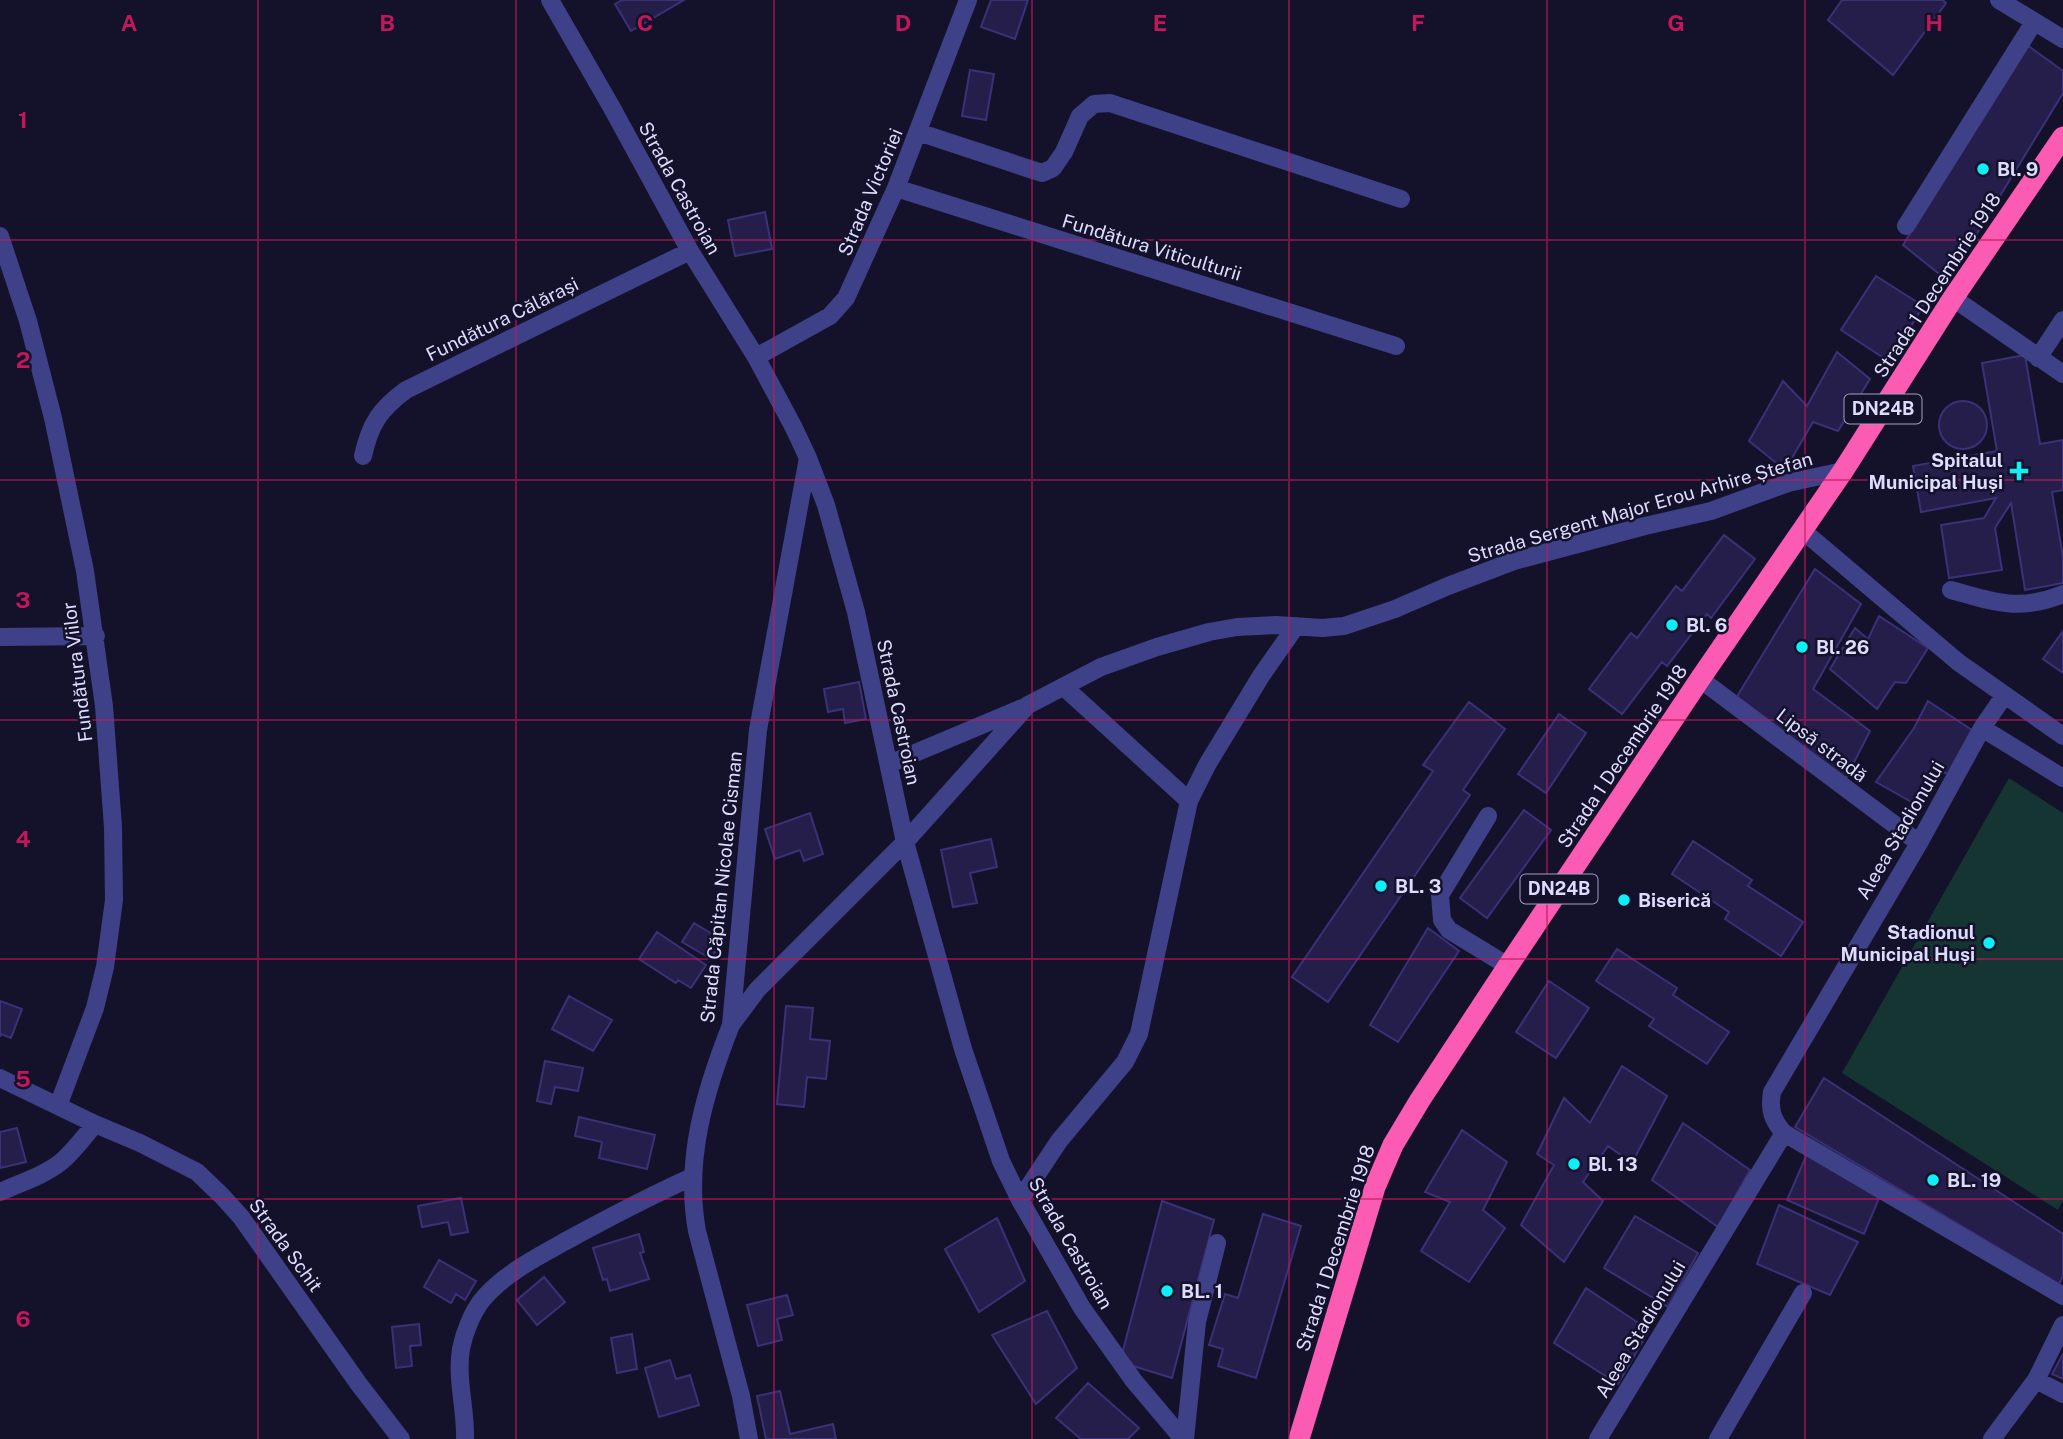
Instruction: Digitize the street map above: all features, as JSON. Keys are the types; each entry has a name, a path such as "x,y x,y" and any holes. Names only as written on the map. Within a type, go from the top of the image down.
{"highway":[{"name":"Strada 1 Decembrie 1918","path":"1299,1439 1375,1187 1394,1145 1420,1100 1700,679 1843,471 1953,298 2063,137"}],"street":[{"name":"Strada Castroian","path":"550,0 690,251 756,357 808,458 826,505 856,612 905,842 963,1049 1002,1161 1020,1200 1082,1308 1134,1381 1184,1439"},
{"name":"Strada Victoriei","path":"756,357 830,316 846,298 896,188 968,0"},
{"path":"1998,0 2063,39"},
{"path":"1906,226 2034,22"},
{"path":"918,132 1042,173 1054,168 1080,116 1094,104 1110,103 1401,199"},
{"name":"Fundătura Viticulturii","path":"896,188 1396,346"},
{"name":"Fundătura Viilor","path":"0,236 28,321 53,418 85,571 104,706 113,827 114,900 105,967 95,1008 58,1105"},
{"name":"Fundătura Călărași","path":"363,456 368,435 377,417 389,402 406,390 690,251"},
{"path":"1953,298 2063,374"},
{"path":"2038,358 2063,320"},
{"name":"Strada Căpitan Nicolae Cisman","path":"749,1439 741,1396 697,1231 692,1205 692,1177 699,1124 716,1064 731,1025 758,730 808,458"},
{"name":"Strada Sergent Major Erou Arhire Ștefan","path":"731,1025 757,990 905,842 1028,705 1101,667 1157,647 1237,627 1344,626 1514,561 1711,510 1788,483 1843,471"},
{"path":"1802,530 1958,662 2063,736"},
{"path":"1951,590 2000,604 2018,605 2063,594"},
{"path":"1020,1200 1059,1140 1125,1062 1139,1034 1189,801 1207,765 1261,676 1296,626"},
{"path":"0,637 96,636"},
{"name":"Lipsă stradă","path":"1700,679 1919,843"},
{"path":"1064,687 1189,801"},
{"name":"Aleea Stadionului","path":"1598,1439 1784,1133 1771,1112 1772,1092 1919,843 1982,728 2004,696"},
{"path":"889,764 1028,705"},
{"path":"1982,728 2063,778"},
{"path":"1489,816 1440,895 1442,920 1449,930 1508,965"},
{"name":"Strada Schit","path":"0,1078 197,1172 241,1217 358,1383 401,1439"},
{"path":"0,1192 60,1163 95,1124"},
{"path":"1784,1133 2063,1296"},
{"path":"465,1439 459,1375 461,1348 470,1321 481,1302 495,1286 527,1263 617,1212 692,1177"},
{"path":"1184,1439 1197,1322 1217,1243"},
{"path":"1718,1439 1803,1293"},
{"path":"1992,1439 2036,1380 2063,1325"},
{"path":"2036,1380 2063,1394"}],"green space":[{"name":"Stadionul Municipal Huși","path":"2009,778 2063,813 2063,1200 2058,1210 1842,1073"}],"building":[{"path":"622,0 684,0 631,31 615,4"},
{"path":"991,0 1028,0 1015,39 981,27"},
{"path":"1842,0 1943,0 1946,3 1893,75 1828,20"},
{"name":"Bl. 9","path":"2027,45 2063,71 2063,93 1948,281 1903,245"},
{"path":"970,70 994,74 986,120 962,116"},
{"path":"765,212 772,249 735,256 728,220"},
{"path":"1876,276 1923,306 1890,362 1841,330"},
{"path":"1837,352 1870,379 1838,431 1813,422 1785,470 1749,441 1783,381 1807,406"},
{"path":"2025,355 2040,444 2063,440 2063,490 2052,492 2063,557 2063,583 2025,590 2011,503 1995,528 2002,570 1949,578 1941,525 1984,518 1996,498 1921,512 1913,466 1997,451 1982,363"},
{"path":"1963,401 1980,408 1987,425 1980,442 1963,449 1946,442 1939,425 1946,408"},
{"name":"Bl. 6","path":"1724,535 1755,559 1711,618 1707,614 1667,666 1662,662 1622,714 1589,689 1631,633 1637,638 1676,586 1682,591"},
{"name":"Bl. 26","path":"1815,569 1861,604 1813,689 1870,731 1846,778 1736,698"},
{"path":"1879,616 1928,648 1906,683 1895,682 1877,709 1830,669 1855,628 1868,639"},
{"path":"2063,631 2063,673 2043,659"},
{"path":"859,682 866,719 845,723 843,709 828,712 824,689"},
{"path":"1928,701 1972,730 1948,774 1937,770 1915,804 1876,782 1914,728"},
{"name":"BL. 3","path":"1469,702 1505,729 1463,790 1470,795 1328,1002 1292,977 1433,771 1423,765"},
{"path":"1559,714 1586,733 1546,793 1518,774"},
{"path":"1524,810 1551,830 1487,918 1460,898"},
{"path":"810,813 823,854 804,861 800,850 775,859 765,829"},
{"path":"991,839 997,867 970,873 977,903 953,907 941,850"},
{"path":"1693,841 1752,880 1748,886 1803,922 1781,956 1725,919 1729,912 1672,874"},
{"path":"694,923 722,940 711,959 682,942"},
{"path":"1428,928 1459,951 1398,1042 1370,1025"},
{"path":"657,932 706,965 691,988 678,980 676,983 639,959"},
{"path":"1617,949 1677,988 1673,995 1729,1032 1707,1064 1649,1026 1654,1019 1596,981"},
{"path":"1549,981 1589,1008 1556,1058 1516,1032"},
{"path":"569,996 612,1020 593,1051 552,1029"},
{"path":"0,1001 22,1009 11,1038 1,1034 0,1037"},
{"path":"786,1006 813,1008 810,1039 830,1041 826,1079 807,1077 804,1107 777,1104"},
{"path":"545,1061 583,1068 578,1091 555,1087 551,1104 537,1101"},
{"name":"Bl. 13","path":"1622,1066 1667,1096 1632,1163 1608,1146 1583,1182 1603,1201 1564,1262 1521,1225 1554,1165 1537,1154 1564,1098 1590,1123"},
{"name":"BL. 19","path":"1824,1078 2063,1234 2063,1276 2059,1284 1795,1127"},
{"path":"579,1117 655,1135 647,1169 599,1158 602,1142 575,1136"},
{"path":"1683,1123 1750,1170 1718,1227 1652,1180"},
{"path":"17,1128 26,1162 0,1168 0,1132"},
{"path":"1462,1130 1507,1162 1483,1210 1505,1228 1469,1282 1421,1251 1450,1202 1425,1192"},
{"path":"1807,1154 1880,1196 1864,1234 1787,1200"},
{"path":"461,1198 468,1232 451,1235 448,1222 422,1227 418,1206"},
{"name":"BL. 1","path":"1162,1201 1214,1220 1172,1378 1120,1362"},
{"path":"1779,1205 1858,1242 1830,1295 1757,1264"},
{"path":"1263,1214 1301,1226 1256,1378 1218,1366 1223,1349 1209,1345 1225,1294 1238,1298"},
{"path":"1635,1216 1698,1253 1668,1307 1604,1268"},
{"path":"997,1218 1025,1281 979,1312 945,1249"},
{"path":"639,1234 644,1252 640,1253 649,1279 610,1291 607,1279 603,1280 593,1248"},
{"path":"439,1260 476,1281 465,1300 456,1294 451,1303 424,1287"},
{"path":"544,1277 565,1302 537,1325 517,1300"},
{"path":"1586,1288 1649,1330 1618,1384 1554,1343"},
{"path":"787,1295 793,1315 777,1319 782,1340 758,1346 747,1305"},
{"path":"1047,1311 1077,1368 1036,1404 992,1335"},
{"path":"419,1324 421,1345 410,1346 412,1366 396,1368 392,1327"},
{"path":"632,1334 637,1369 617,1373 611,1338"},
{"path":"2063,1354 2063,1379 2052,1374"},
{"path":"670,1360 676,1379 690,1375 699,1405 659,1417 645,1368"},
{"path":"1088,1383 1139,1428 1128,1439 1081,1439 1056,1418"},
{"path":"780,1391 790,1434 833,1424 836,1439 766,1439 757,1396"}],"place":[{"name":"Bl. 9","path":"1983,169"},
{"name":"Spitalul Municipal Huși","path":"2019,471"},
{"name":"Bl. 6","path":"1672,625"},
{"name":"Bl. 26","path":"1802,647"},
{"name":"BL. 3","path":"1381,886"},
{"name":"Biserică","path":"1624,900"},
{"name":"Stadionul Municipal Huși","path":"1989,943"},
{"name":"Bl. 13","path":"1574,1164"},
{"name":"BL. 19","path":"1933,1180"},
{"name":"BL. 1","path":"1167,1291"}]}
